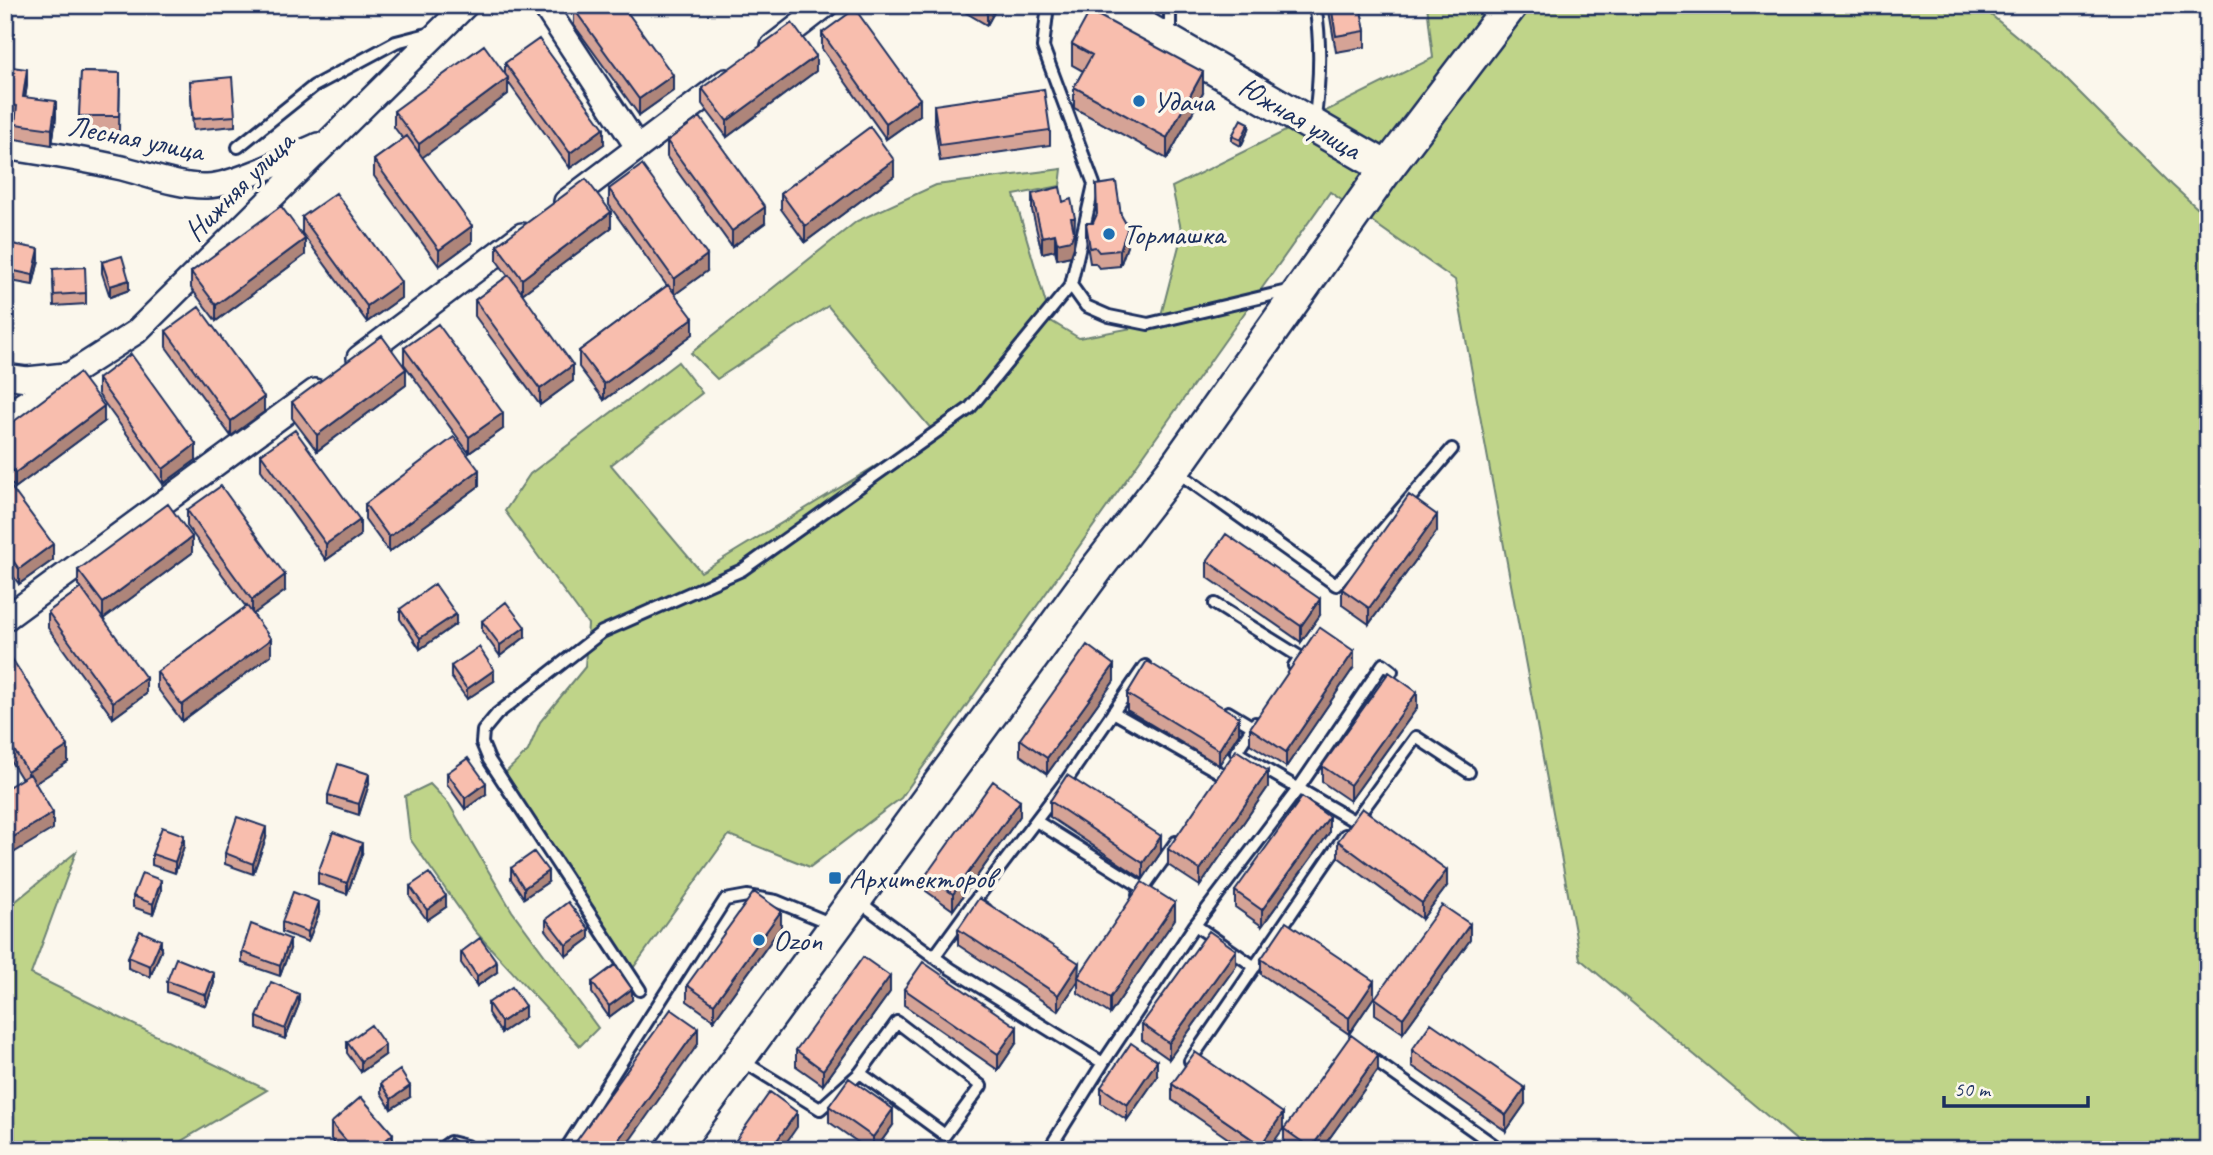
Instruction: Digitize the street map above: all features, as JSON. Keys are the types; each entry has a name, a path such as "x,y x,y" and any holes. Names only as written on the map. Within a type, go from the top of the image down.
{"street":[{"name":"Нижняя улица","path":"5,416 136,331 466,5"},
{"path":"544,5 638,148"},
{"path":"760,56 826,5"},
{"name":"Южная улица","path":"1105,5 1387,168"},
{"path":"672,1150 834,925 1098,567 1174,469 1387,168 1511,5"},
{"path":"5,619 336,375 739,71"},
{"name":"Лесная улица","path":"5,147 120,167 180,183 207,186 262,169 331,140"},
{"path":"5,376 27,379 72,374"}],"lane":[{"path":"640,990 489,760 482,743 483,731 498,714 603,632 743,570 970,408 1071,285 1094,184 1043,47 1048,5"},
{"path":"1164,40 1170,25 1170,5"},
{"path":"1314,126 1321,72 1315,5"},
{"path":"238,146 314,86 343,69 396,42 437,32"},
{"path":"1071,285 1086,306 1109,316 1148,324 1303,288"},
{"path":"1174,469 1336,585 1452,449"},
{"path":"1215,604 1300,657 1287,677"},
{"path":"1045,1150 1051,1146 1195,925 1298,789 1383,664 1392,671"},
{"path":"934,957 1066,781 1146,665 1158,671"},
{"path":"1214,785 1256,722 1217,706"},
{"path":"1113,712 1222,774"},
{"path":"1190,1061 1354,821 1416,737 1469,772"},
{"path":"1236,752 1354,821"},
{"path":"1066,781 1077,789"},
{"path":"1036,821 1143,888"},
{"path":"1128,909 1179,837"},
{"path":"1160,840 1172,848"},
{"path":"565,1150 725,900 747,896 776,901 834,925"},
{"path":"855,899 934,957 1103,1063"},
{"path":"974,902 996,916"},
{"path":"1195,925 1255,967"},
{"path":"738,1059 820,1109 860,1073 897,1022 981,1086 945,1135 860,1073"},
{"path":"1359,1051 1494,1145"},
{"path":"439,1150 450,1142 471,1150"}],"green space":[{"path":"1427,5 1979,5 2054,67 2208,218 2208,1150 1808,1150 1580,959 1455,280 1330,192 901,798 810,867 729,835 631,971 501,777 528,751 540,722 585,667 588,624 505,511 530,474 678,362 702,393 611,465 701,572 933,431 828,306 717,379 691,353 857,221 936,185 1062,169 1060,186 1014,195 1051,321 1079,338 1159,323 1182,234 1172,187 1433,58"},
{"path":"430,784 449,804 512,911 598,1028 580,1046 475,931 410,839 405,796"},
{"path":"76,852 31,974 267,1090 166,1150 5,1150 5,910"}],"building":[{"path":"580,5 622,5 673,75 639,99 574,9"},
{"path":"1331,5 1360,5 1365,31 1336,36"},
{"path":"855,9 920,99 886,123 822,33"},
{"name":"Удача","path":"1090,11 1203,72 1167,138 1074,87 1092,55 1072,44"},
{"path":"792,23 816,56 727,121 702,88"},
{"path":"539,39 604,128 570,153 505,63"},
{"path":"484,45 508,78 419,144 394,111"},
{"path":"5,66 27,69 23,97 56,101 52,129 15,124 17,106 5,104"},
{"path":"81,72 120,73 119,116 79,116"},
{"path":"232,77 235,116 193,119 190,81"},
{"path":"1044,89 1050,130 940,145 934,105"},
{"path":"700,117 765,207 732,231 667,141"},
{"path":"1241,119 1249,123 1241,140 1232,136"},
{"path":"870,127 894,160 805,226 781,193"},
{"path":"407,136 472,226 439,250 374,160"},
{"path":"642,165 707,255 674,279 609,189"},
{"path":"586,179 611,212 522,279 497,245"},
{"name":"Тормашка","path":"1116,182 1121,215 1127,230 1120,250 1099,252 1095,247 1090,248 1086,223 1093,223 1097,214 1096,185"},
{"path":"1060,187 1063,202 1071,199 1075,218 1071,218 1074,232 1071,240 1057,243 1055,234 1042,237 1032,194"},
{"path":"336,193 401,282 367,306 302,217"},
{"path":"281,206 305,239 216,305 191,272"},
{"path":"7,243 39,249 33,275 5,269"},
{"path":"122,256 129,280 110,286 102,262"},
{"path":"85,267 86,293 54,295 53,269"},
{"path":"509,275 573,365 540,389 475,300"},
{"path":"668,285 693,318 604,384 579,351"},
{"path":"199,307 264,397 231,421 166,331"},
{"path":"438,324 503,413 469,437 404,348"},
{"path":"382,336 406,369 317,435 292,402"},
{"path":"131,354 196,444 163,469 98,379"},
{"path":"79,373 104,406 15,473 5,460 5,428"},
{"path":"295,430 360,520 326,544 261,454"},
{"path":"454,437 479,470 389,537 365,504"},
{"path":"5,479 53,544 19,569 5,549"},
{"path":"221,486 285,575 252,600 187,510"},
{"path":"1409,495 1437,515 1369,608 1342,589"},
{"path":"168,504 192,537 103,603 78,570"},
{"path":"1226,534 1320,599 1301,626 1207,561"},
{"path":"435,584 456,614 420,638 400,609"},
{"path":"81,588 146,678 113,702 48,612"},
{"path":"506,602 525,627 500,645 482,621"},
{"path":"247,606 271,639 182,705 157,672"},
{"path":"1319,627 1354,651 1286,752 1250,728"},
{"path":"1087,645 1114,665 1047,758 1020,739"},
{"path":"479,647 494,670 467,689 451,666"},
{"path":"7,651 68,746 28,772 5,736"},
{"path":"1147,661 1239,717 1219,750 1127,694"},
{"path":"1389,672 1417,692 1350,785 1322,766"},
{"path":"1236,750 1268,771 1200,870 1168,849"},
{"path":"468,758 486,783 465,798 447,773"},
{"path":"338,764 369,774 359,804 328,795"},
{"path":"30,774 53,813 5,842 5,789"},
{"path":"1067,775 1161,836 1143,863 1050,801"},
{"path":"993,781 1020,801 953,894 926,875"},
{"path":"1302,797 1329,817 1262,910 1235,891"},
{"path":"1362,808 1447,870 1422,903 1338,841"},
{"path":"237,817 266,827 253,864 225,853"},
{"path":"162,827 184,835 175,862 152,854"},
{"path":"333,832 362,843 347,883 318,873"},
{"path":"534,852 548,871 524,888 511,868"},
{"path":"142,873 161,880 153,904 133,896"},
{"path":"429,873 446,896 427,910 410,886"},
{"path":"1142,882 1175,903 1110,998 1078,977"},
{"path":"293,892 319,902 308,932 282,922"},
{"path":"754,892 781,911 714,1004 687,985"},
{"path":"979,898 1079,963 1058,995 958,929"},
{"path":"568,902 589,929 566,945 546,919"},
{"path":"1442,905 1470,924 1403,1018 1375,998"},
{"path":"1286,922 1374,981 1349,1018 1261,959"},
{"path":"251,924 290,939 280,966 242,952"},
{"path":"140,931 161,940 150,966 128,957"},
{"path":"1209,931 1236,950 1169,1043 1142,1024"},
{"path":"480,938 497,962 477,976 461,952"},
{"path":"863,957 890,976 823,1070 796,1050"},
{"path":"176,958 214,973 206,995 167,981"},
{"path":"923,962 1017,1027 998,1054 904,989"},
{"path":"615,965 632,989 609,1006 592,982"},
{"path":"271,982 299,994 285,1029 257,1017"},
{"path":"512,987 525,1006 501,1022 488,1003"},
{"path":"671,1009 698,1028 611,1150 570,1150"},
{"path":"1431,1023 1525,1088 1506,1115 1412,1050"},
{"path":"371,1025 385,1045 361,1061 347,1042"},
{"path":"1351,1035 1378,1055 1311,1148 1284,1129"},
{"path":"1131,1043 1157,1061 1127,1105 1101,1087"},
{"path":"1195,1052 1283,1113 1261,1145 1172,1084"},
{"path":"400,1070 410,1086 391,1099 381,1083"},
{"path":"849,1078 893,1109 873,1137 829,1106"},
{"path":"770,1092 797,1112 770,1150 729,1150"},
{"path":"361,1097 393,1134 374,1150 354,1150 331,1123"},
{"path":"450,1138 467,1150 443,1150"}],"place":[{"name":"Удача","path":"1139,101"},
{"name":"Тормашка","path":"1109,234"},
{"name":"Архитекторов","path":"835,878"},
{"name":"Ozon","path":"759,940"}]}
